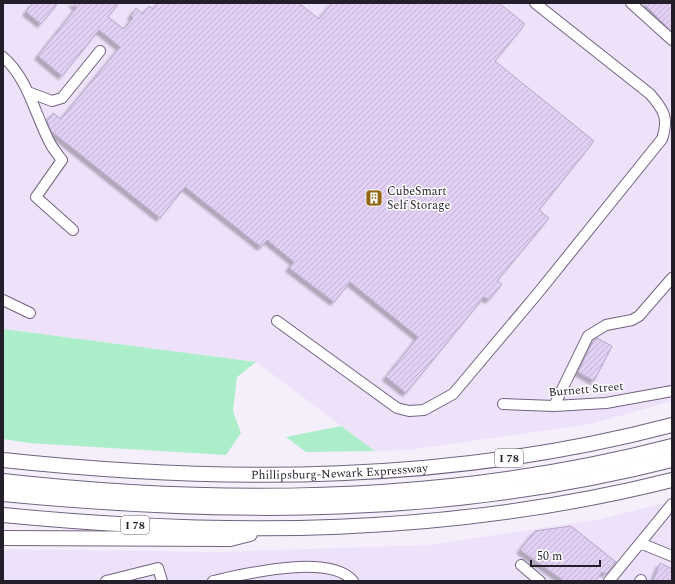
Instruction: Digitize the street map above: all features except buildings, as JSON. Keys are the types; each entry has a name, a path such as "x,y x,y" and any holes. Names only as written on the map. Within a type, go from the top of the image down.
{"highway":[{"name":"Phillipsburg-Newark Expressway","path":"8,461 110,470 200,474 344,474 433,468 500,460 599,442 672,425"},
{"name":"Phillipsburg-Newark Expressway","path":"4,485 229,495 355,494 469,484 536,475 609,461 672,446"},
{"name":"Phillipsburg-Newark Expressway","path":"4,485 128,504 248,509 369,506 449,500 516,491 589,478 672,460"},
{"name":"I 78","path":"3,515 115,524 266,529 387,525 466,518 534,509 672,480"},
{"path":"3,538 230,539 266,529"}],"street":[{"path":"277,321 397,408 409,411 424,410 453,394 543,287 662,139 666,127 666,117 660,105 650,94 535,3"},
{"path":"631,3 672,40"},
{"path":"28,92 52,101 62,98 100,51"},
{"path":"3,57 12,64 28,92 50,144 62,160 36,196 73,230"},
{"path":"554,406 588,336 606,325 632,320 639,316 672,278"},
{"path":"3,300 30,313"},
{"name":"Burnett Street","path":"503,404 554,406 606,403 672,391"},
{"path":"609,581 672,504"},
{"path":"640,543 672,556"},
{"path":"521,565 540,581"},
{"path":"213,581 281,567 338,570 353,581"},
{"path":"106,581 158,568 162,581"}],"shaded area":[{"path":"3,3 672,3 672,401 591,424 408,450 375,451 256,362 3,329"},
{"path":"672,501 672,581 3,581 3,549 219,552 429,545 601,519"}],"green space":[{"path":"3,329 256,362 237,377 233,411 241,433 226,455 29,443 3,439"},
{"path":"341,426 375,451 306,452 286,437"}],"place":[{"name":"CubeSmart Self Storage","path":"374,198"}]}
